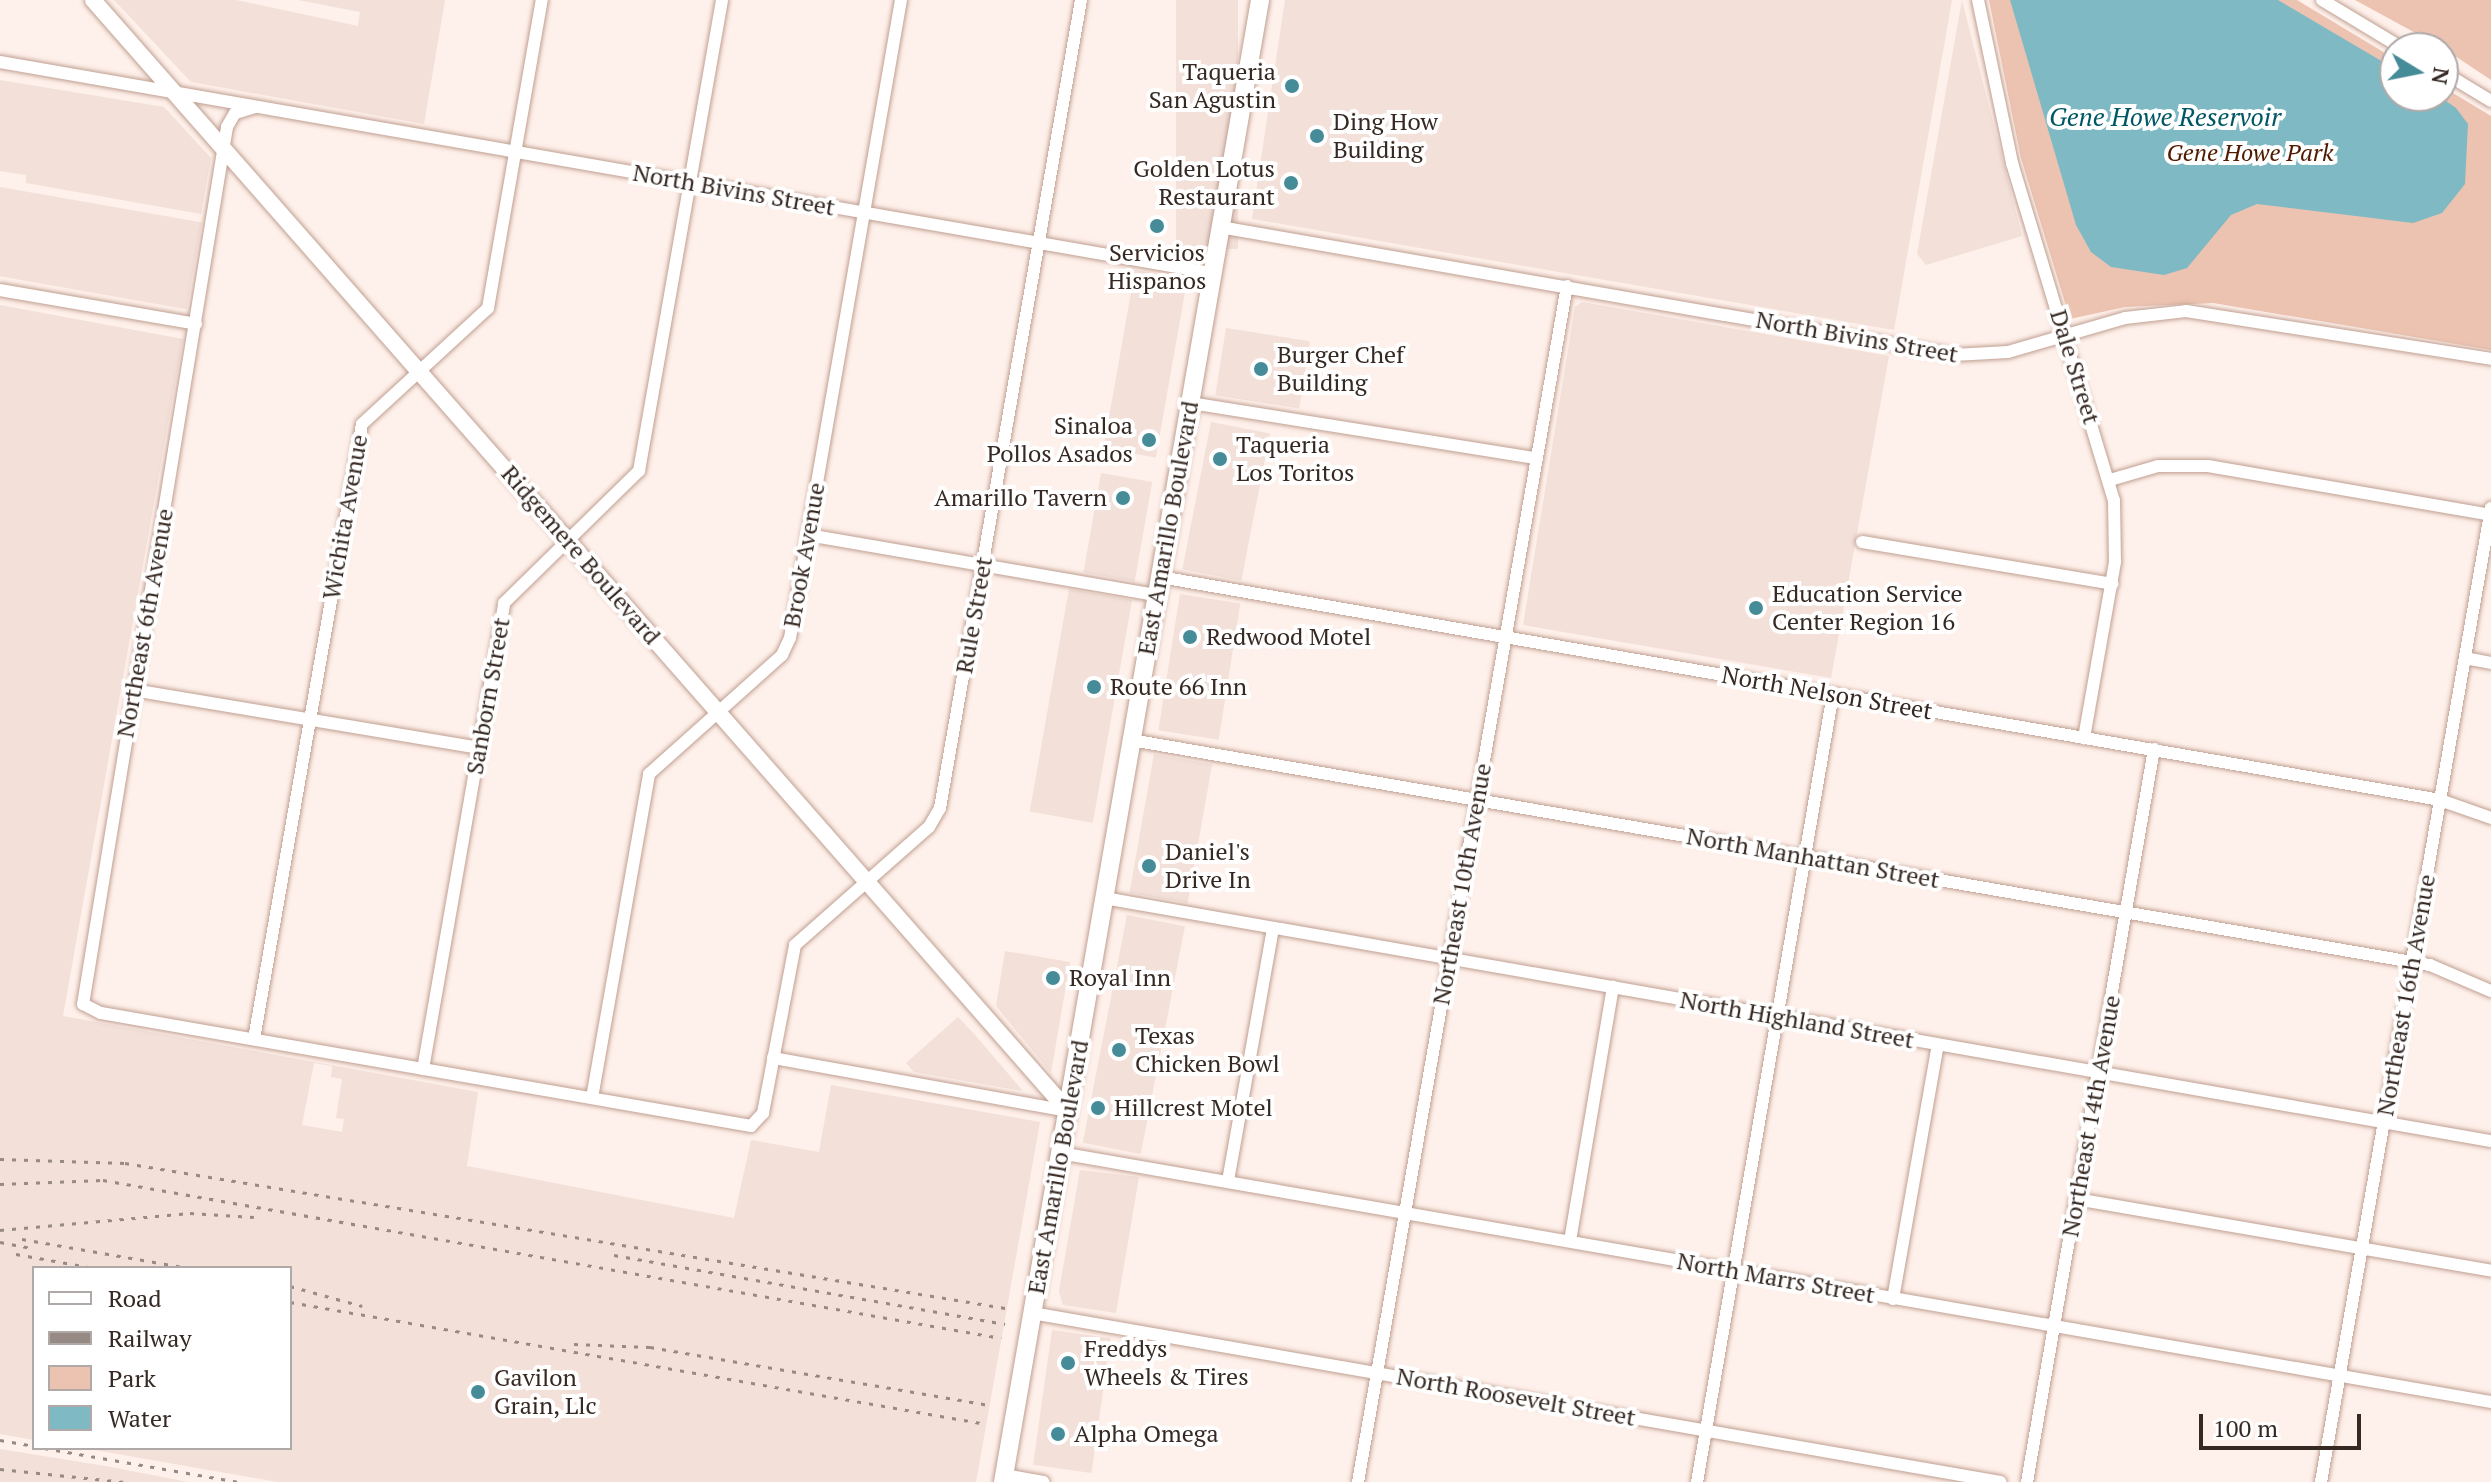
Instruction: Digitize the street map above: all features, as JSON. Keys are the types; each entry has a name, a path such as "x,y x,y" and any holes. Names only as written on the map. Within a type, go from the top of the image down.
{"highway":[{"name":"East Amarillo Boulevard","path":"1004,1479 1260,0"}],"main road":[{"name":"Ridgemere Boulevard","path":"93,0 171,93 419,370 864,882 1068,1111"}],"street":[{"name":"Wichita Avenue","path":"254,1039 362,424 488,308 542,0"},
{"name":"Sanborn Street","path":"423,1069 504,603 639,471 722,0"},
{"name":"Brook Avenue","path":"592,1098 649,774 786,650 901,0"},
{"name":"Rule Street","path":"592,1098 751,1126 761,1120 795,945 929,827 940,808 1081,0"},
{"name":"Dale Street","path":"1978,0 2004,134 2110,480 2117,543 2084,738"},
{"path":"2322,0 2379,34"},
{"name":"North Bivins Street","path":"0,62 1212,273"},
{"path":"2459,82 2491,101"},
{"path":"226,153 230,120 255,107"},
{"name":"Northeast 6th Avenue","path":"226,153 80,997 89,1011 254,1039"},
{"name":"North Bivins Street","path":"1220,227 1954,355 2008,352 2148,314 2210,312 2491,359"},
{"name":"Northeast 10th Avenue","path":"1358,1482 1567,286"},
{"path":"0,290 196,324"},
{"path":"1191,403 1536,458"},
{"path":"2110,480 2158,466 2208,466 2491,513"},
{"name":"Northeast 16th Avenue","path":"2321,1482 2491,513"},
{"name":"North Nelson Street","path":"808,535 982,564 1158,586 1505,637 2440,800 2491,818"},
{"path":"1862,542 2112,584"},
{"path":"2465,658 2491,663"},
{"path":"133,690 478,748"},
{"path":"1697,1482 1833,694"},
{"name":"North Manhattan Street","path":"1131,740 2412,962 2491,991"},
{"name":"Northeast 14th Avenue","path":"2027,1482 2154,749"},
{"name":"North Highland Street","path":"1104,898 2491,1141"},
{"path":"1228,1181 1273,928"},
{"path":"1570,1241 1613,987"},
{"path":"254,1039 592,1098"},
{"path":"1893,1299 1938,1045"},
{"path":"773,1058 1068,1111"},
{"name":"North Marrs Street","path":"1060,1153 2491,1402"},
{"path":"2076,1199 2491,1271"},
{"name":"North Roosevelt Street","path":"1032,1313 2000,1482"},
{"path":"1004,1479 1043,1482"}],"shaded area":[{"path":"114,0 236,0 358,26 360,12 298,0 445,0 424,124 191,82"},
{"path":"1176,0 1238,0 1238,249 1176,249"},
{"path":"1285,0 1952,0 1894,330 1252,219"},
{"path":"1962,0 2022,236 1926,265 1917,254"},
{"path":"0,80 164,107 211,158 201,214 26,183 26,175 0,171"},
{"path":"0,187 202,223 187,309 0,276"},
{"path":"1135,270 1187,279 1156,457 1104,448"},
{"path":"1582,302 1889,356 1831,678 1523,625 1575,307"},
{"path":"0,305 183,339 63,1016 478,1092 467,1166 734,1218 751,1140 819,1152 831,1085 1040,1122 976,1482 278,1482 94,1450 292,1450 292,1266 32,1266 32,1440 0,1434","holes":["314,1063 332,1066 331,1077 342,1079 336,1118 344,1119 342,1132 302,1125"]},
{"path":"1226,328 1310,341 1299,408 1215,395"},
{"path":"1211,422 1270,433 1241,581 1182,569"},
{"path":"1101,473 1152,482 1135,581 1083,572"},
{"path":"1069,589 1132,600 1093,823 1030,812"},
{"path":"1180,594 1240,604 1219,740 1158,730"},
{"path":"1154,754 1212,764 1188,903 1130,893"},
{"path":"1127,915 1185,926 1141,1154 1083,1143"},
{"path":"1005,951 1070,962 1051,1073 996,1006"},
{"path":"958,1017 1023,1091 914,1072 906,1063"},
{"path":"1080,1170 1139,1177 1116,1313 1063,1305 1059,1291"},
{"path":"1052,1330 1110,1338 1091,1473 1033,1465"},
{"path":"0,1449 111,1467 188,1482 0,1482"}],"green space":[{"name":"Gene Howe Reservoir","path":"1989,0 2297,0 2379,49 2379,112 2459,112 2459,97 2491,116 2491,350 2213,303 2125,307 2070,319 2021,158"},
{"path":"2355,0 2491,0 2491,80 2459,59 2459,32 2414,32"}],"water":[{"name":"Gene Howe Reservoir","path":"2010,0 2278,0 2379,60 2379,112 2459,112 2468,124 2465,184 2442,213 2413,223 2257,204 2231,215 2187,268 2164,275 2111,267 2091,252 2076,225"}],"railway":[{"path":"0,1159 125,1163 1005,1308"},
{"path":"0,1184 103,1180 1001,1338"},
{"path":"0,1230 190,1213 254,1217"},
{"path":"22,1239 177,1266"},
{"path":"0,1242 32,1248"},
{"path":"16,1254 83,1266"},
{"path":"614,1255 1005,1324"},
{"path":"292,1287 362,1306"},
{"path":"292,1302 986,1424"},
{"path":"574,1344 650,1347 989,1405"},
{"path":"0,1440 32,1446"},
{"path":"55,1450 239,1482"},
{"path":"0,1469 124,1482"}],"place":[{"name":"Taqueria San Agustin","path":"1292,86"},
{"name":"Ding How Building","path":"1317,136"},
{"name":"Golden Lotus Restaurant","path":"1291,183"},
{"name":"Servicios Hispanos","path":"1157,226"},
{"name":"Burger Chef Building","path":"1261,369"},
{"name":"Sinaloa Pollos Asados","path":"1149,440"},
{"name":"Taqueria Los Toritos","path":"1220,459"},
{"name":"Amarillo Tavern","path":"1123,498"},
{"name":"Education Service Center Region 16","path":"1756,608"},
{"name":"Redwood Motel","path":"1190,637"},
{"name":"Route 66 Inn","path":"1094,687"},
{"name":"Daniel's Drive In","path":"1149,866"},
{"name":"Royal Inn","path":"1053,978"},
{"name":"Texas Chicken Bowl","path":"1119,1050"},
{"name":"Hillcrest Motel","path":"1098,1108"},
{"name":"Freddys Wheels & Tires","path":"1068,1363"},
{"name":"Gavilon Grain, Llc","path":"478,1392"},
{"name":"Alpha Omega","path":"1058,1434"}],"park label":[{"name":"Gene Howe Park","path":"2250,153"}]}
